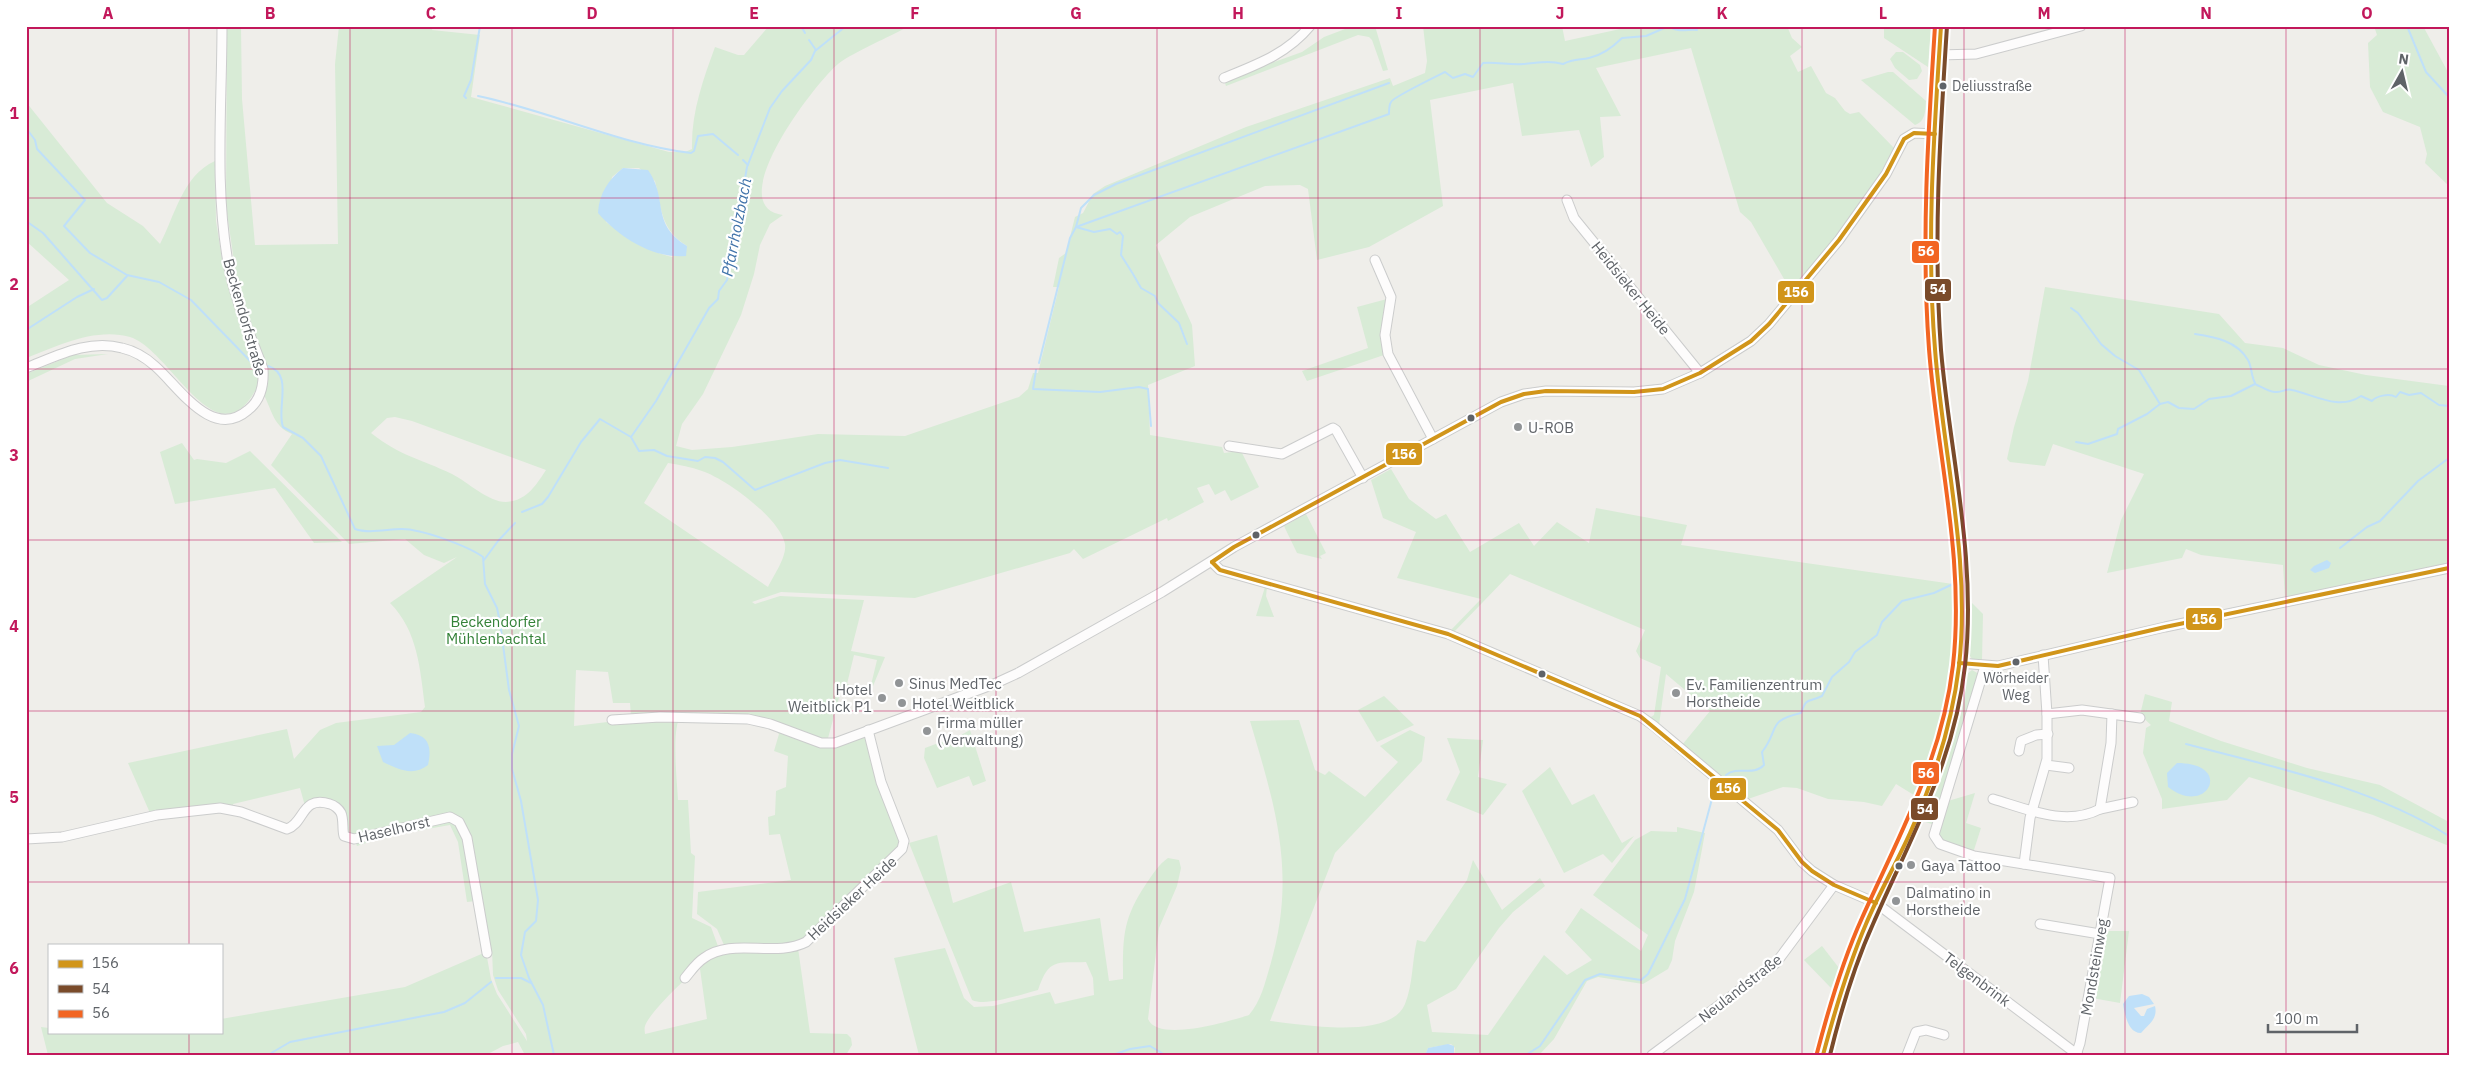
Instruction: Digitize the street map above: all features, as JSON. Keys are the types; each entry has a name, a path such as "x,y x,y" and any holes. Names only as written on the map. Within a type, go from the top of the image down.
{"main road":[{"path":"1823,1055 1852,960 1932,779 1950,716 1959,663 1963,600 1960,545 1942,417 1933,311 1931,236 1941,26"}],"street":[{"name":"Beckendorfstraße","path":"26,368 76,349 95,345 110,345 131,350 146,358 198,408 212,417 229,419 239,416 253,406 258,399 264,380 262,369 237,299 230,270 222,216 222,26"},
{"path":"1224,78 1263,62 1285,49 1298,40 1310,26"},
{"path":"1939,55 1976,54 2081,26"},
{"path":"612,720 660,717 748,719 770,724 828,744 1007,678 1212,562 1234,547 1493,406 1524,394 1566,390 1650,391 1676,385 1700,373 1751,341 1769,324 1839,240 1866,204 1886,174 1904,139 1914,133 1935,134"},
{"name":"Heidsieker Heide","path":"1567,200 1574,218 1700,373"},
{"path":"1375,260 1390,297 1385,336 1388,354 1433,439"},
{"path":"1229,446 1282,454 1333,428 1336,430 1363,478"},
{"name":"Telgenbrink","path":"1212,562 1220,570 1448,634 1640,716 1778,830 1802,862 1822,879 1876,903 2077,1054"},
{"path":"1959,663 1998,666 2165,627 2449,568"},
{"path":"1985,666 1934,835 1940,844 1962,853 2024,864 2032,811 2046,765 2048,714 2043,655"},
{"path":"2048,714 2082,710 2140,718"},
{"path":"2100,809 2111,743 2112,714"},
{"name":"Heidsieker Heide","path":"685,978 702,959 713,953 731,949 795,947 806,942 902,849 904,841 881,782 868,730"},
{"path":"2018,751 2021,741 2036,735 2048,734"},
{"path":"2046,765 2069,768"},
{"path":"1993,799 2032,811 2076,817 2100,809 2133,802"},
{"name":"Haselhorst","path":"26,839 62,836 157,815 220,808 241,812 287,829 295,823 307,806 318,802 332,805 338,809 341,813 344,836 354,839 450,817 459,822 467,838 487,953"},
{"name":"Mondsteinweg","path":"2024,864 2110,878 2077,1054"},
{"name":"Neulandstraße","path":"1652,1055 1776,963 1834,885"},
{"path":"2040,924 2100,934"},
{"path":"1906,1055 1916,1032 1926,1030 1944,1035"}],"green space":[{"name":"Beckendorfer Mühlenbachtal","path":"227,26 241,27 242,99 255,245 338,244 335,64 339,26 433,26 432,30 480,35 471,97 669,152 685,152 692,149 693,123 702,84 715,47 738,55 744,55 769,26 909,26 838,64 811,94 778,144 767,169 762,191 766,207 783,215 770,224 760,245 754,274 741,315 703,394 682,424 676,446 692,450 732,447 818,434 905,436 1019,397 1028,389 1033,373 1038,373 1059,287 1053,287 1059,258 1066,253 1075,217 1083,213 1093,194 1105,186 1246,127 1390,78 1393,86 1425,73 1427,61 1423,26 1562,26 1565,41 1634,26 1787,26 1792,38 1802,47 1790,56 1798,72 1811,66 1826,93 1835,98 1845,111 1850,114 1859,112 1894,148 1860,205 1791,291 1751,222 1740,212 1691,48 1596,68 1621,116 1600,117 1604,157 1591,167 1579,130 1522,136 1513,83 1430,100 1443,206 1369,247 1317,260 1308,189 1300,185 1265,186 1190,217 1156,245 1192,325 1195,366 1148,385 1150,435 1222,447 1224,453 1241,451 1259,487 1231,501 1225,490 1215,495 1209,484 1197,488 1204,502 1168,521 1167,518 1083,559 1074,549 1070,553 915,598 781,592 752,602 755,604 780,596 864,600 851,651 885,657 873,686 871,685 877,660 854,655 847,684 872,691 871,695 842,686 827,742 770,722 631,716 630,703 613,703 608,672 576,670 574,726 616,721 679,719 675,747 678,800 688,800 691,853 695,856 692,918 711,927 719,949 798,948 810,1033 847,1034 851,1038 852,1045 846,1055 525,1055 518,1042 503,1046 486,1055 48,1055 41,1027 48,1028 48,1034 222,1034 222,1019 405,987 486,952 491,979 497,994 527,1041 526,1034 498,990 493,975 492,950 489,951 458,818 349,837 339,807 305,806 300,788 233,804 233,808 150,813 128,763 287,729 294,759 320,730 336,723 421,712 425,707 419,665 412,638 407,626 390,603 457,557 444,563 424,555 405,539 349,544 271,465 292,434 277,423 264,395 255,391 240,409 225,414 209,408 193,395 161,360 145,346 130,337 103,334 90,336 64,343 26,358 26,308 69,280 26,241 26,102 107,203 143,226 160,244 187,186 195,176 215,161 216,221 227,283 255,360 262,361 236,275 226,206","holes":["623,168 639,168 655,181 661,209 667,225 672,233 687,246 672,257 637,243 606,222 612,177","395,417 412,421 546,470 530,491 520,499 506,502 492,499 452,474 392,447 371,433 387,418","668,463 685,466 712,475 751,501 773,523 781,534 785,549 782,560 768,587 644,503","703,965 700,969 707,1019 645,1034 645,1026 654,1012 671,993"]},
{"path":"1353,26 1375,26 1388,70 1383,71 1372,40 1369,37 1358,35 1226,86 1224,80 1302,52 1324,37"},
{"path":"1884,26 1931,26 1928,67 1884,38"},
{"path":"2374,26 2423,26 2449,74 2449,186 2425,163 2427,154 2420,127 2383,112 2370,87 2368,43 2377,35"},
{"path":"1896,52 1903,52 1920,65 1922,71 1917,79 1909,80 1895,68 1890,59"},
{"path":"1893,72 1926,101 1924,115 1919,123 1915,125 1861,80"},
{"path":"2045,287 2219,314 2245,343 2283,348 2319,365 2366,375 2449,386 2449,564 2285,598 2283,565 2201,555 2186,549 2182,558 2107,573 2121,520 2144,474 2053,444 2045,466 2010,462 2007,459 2014,427 2028,381"},
{"path":"1387,299 1382,342 1384,355 1307,381 1302,371 1368,348 1357,307"},
{"path":"108,354 75,359 26,382 26,374 73,355"},
{"path":"182,443 194,460 226,463 250,451 342,542 314,543 275,488 175,504 160,452"},
{"path":"1391,469 1409,499 1436,519 1446,514 1470,552 1519,523 1534,546 1557,522 1589,543 1596,508 1687,525 1681,545 1953,584 1952,638 1946,692 1934,746 1917,797 1896,784 1882,806 1864,802 1828,799 1797,788 1783,787 1748,799 1682,745 1710,711 1666,674 1659,725 1647,715 1651,717 1654,715 1661,667 1640,658 1636,651 1645,630 1510,574 1454,632 1450,631 1481,599 1397,578 1416,532 1383,518 1371,480"},
{"path":"1306,514 1326,553 1320,556 1322,559 1297,553 1284,526"},
{"path":"1265,587 1267,587 1266,596 1274,617 1256,616"},
{"path":"1972,603 1983,614 1982,661 1973,661 1969,654"},
{"path":"1972,670 1979,674 1932,824 1922,821 1944,765 1967,674"},
{"path":"2145,694 2172,702 2169,721 2221,741 2307,768 2380,785 2449,822 2449,846 2373,815 2249,777 2227,800 2162,809 2162,799 2143,753 2146,728 2151,725 2140,715"},
{"path":"1384,696 1414,725 1377,742 1358,710"},
{"path":"1299,720 1315,770 1325,775 1329,771 1365,797 1398,762 1380,746 1410,730 1425,737 1422,761 1335,853 1270,1021 1343,1028 1382,1023 1396,1015 1408,997 1417,940 1425,942 1467,880 1473,860 1502,910 1540,878 1545,886 1513,912 1499,928 1456,989 1427,1005 1432,1032 1488,1035 1544,955 1567,975 1592,960 1565,932 1581,908 1641,951 1648,935 1593,895 1635,840 1651,831 1677,832 1677,827 1705,833 1694,892 1675,941 1672,960 1668,969 1643,984 1598,977 1587,981 1554,1039 1539,1055 1454,1055 1455,1048 1451,1044 1428,1048 1425,1055 919,1055 894,958 945,948 964,998 974,1007 993,1006 1050,992 1055,1004 1094,995 1093,978 1086,962 1067,962 1050,967 1038,990 995,1001 978,1002 972,1000 909,843 937,835 953,903 1011,882 1024,932 1100,918 1109,981 1123,979 1124,940 1128,919 1138,897 1153,873 1164,861 1168,858 1179,860 1181,868 1177,886 1159,928 1148,1019 1154,1026 1179,1030 1227,1022 1249,1015 1257,1004 1270,966 1278,933 1282,901 1280,842 1275,813 1250,721"},
{"path":"970,730 986,781 973,786 969,776 937,788 924,758 925,748 941,742 949,742"},
{"path":"776,731 822,745 865,736 900,841 898,849 804,938 789,944 728,946 724,945 717,929 697,914 698,892 791,880 780,834 769,835 768,817 775,815 776,791 786,787 788,756 774,751 779,734"},
{"path":"1447,738 1483,740 1478,777 1507,784 1483,815 1446,800 1460,772"},
{"path":"1550,767 1572,805 1594,794 1622,843 1634,836 1612,863 1603,854 1564,873 1522,791"},
{"path":"1975,793 1966,823 1981,828 1973,853 1944,843 1938,836 1948,801"},
{"path":"454,820 464,835 476,901 467,902 458,842 450,825 387,836 357,846 355,841"},
{"path":"2104,931 2129,931 2120,1003 2092,998"},
{"path":"1822,946 1839,968 1831,988 1804,960"}],"water":[{"path":"623,168 648,170 658,191 664,220 668,229 687,246 686,256 661,254 638,245 606,222 598,213 600,200 605,188"},
{"path":"2327,560 2331,563 2329,568 2315,573 2310,570 2314,566"},
{"path":"410,733 421,736 428,743 430,753 428,765 417,771 406,771 383,762 377,746 394,745"},
{"path":"2177,763 2195,765 2206,771 2210,779 2209,787 2203,793 2194,796 2182,795 2168,787 2167,773"},
{"path":"2142,994 2149,997 2154,1004 2134,1008 2141,1016 2144,1016 2147,1009 2155,1006 2156,1011 2152,1021 2141,1033 2130,1027 2123,1004 2129,996"},
{"path":"1448,1044 1454,1046 1454,1055 1425,1055 1428,1048"}],"waterway":[{"path":"466,98 464,96 471,80 480,26"},
{"path":"801,26 805,33"},
{"name":"Pfarrholzbach","path":"631,437 656,401 709,308 718,299 719,291 727,280 747,167 770,108 782,91 811,60 815,51 846,26"},
{"path":"1669,26 1679,30 1697,30"},
{"path":"1076,227 1389,114 1390,105 1393,100 1445,72 1453,78 1465,74 1473,77 1483,63 1518,64 1548,62 1563,64 1599,55 1622,38 1646,36 1669,26"},
{"path":"2407,26 2426,72 2449,97"},
{"path":"809,40 816,50"},
{"path":"1039,363 1070,238 1076,227 1081,208 1094,195 1116,184 1389,83"},
{"path":"478,96 505,102 611,135 664,149 691,153 694,151 698,136 713,134 738,155"},
{"path":"26,128 35,140 37,149 85,200 64,226 90,253 127,275 159,282 191,300 256,367"},
{"name":"Pfarrholzbach","path":"743,160 748,165"},
{"path":"26,221 43,233 102,300 107,298 127,276"},
{"path":"1076,227 1094,232 1110,229 1117,234 1120,232 1123,236 1121,255 1141,288 1155,296 1158,303 1179,323 1187,344"},
{"path":"26,330 77,297 94,289"},
{"path":"2071,308 2078,313 2101,344 2115,356 2139,370 2160,404"},
{"path":"2195,334 2225,341 2238,348 2248,360 2255,383"},
{"path":"268,366 276,370 282,384 281,419 283,427 303,438 321,456 355,529 372,531 402,529 421,532 456,543 483,557 485,584 497,608 509,690 519,726 512,754 512,769 521,801 538,900 536,921 525,932 521,955 529,978 543,1005 554,1055"},
{"path":"1036,370 1033,389 1100,392 1139,387 1148,389 1151,426"},
{"path":"2076,442 2088,444 2117,434 2118,429 2147,414 2160,404 2168,402 2179,408 2194,409 2209,399 2231,396 2255,384 2272,392 2290,390 2336,402 2353,400 2361,396 2372,401 2383,396 2390,395 2396,397 2400,392 2409,395 2421,393 2439,405 2449,406"},
{"path":"522,512 542,504 548,497 581,442 600,419 631,437 639,451 654,450 667,456 698,461 705,457 715,458 723,462 755,490 825,463 840,460 888,468"},
{"path":"2340,548 2367,527 2380,521 2418,481 2449,458"},
{"path":"484,560 515,523"},
{"path":"1726,775 1735,771 1755,770 1764,765 1762,752 1778,723 1783,719 1801,713 1808,701 1822,696 1832,677 1849,662 1855,652 1877,635 1882,622 1902,601 1934,593 1953,584"},
{"path":"2186,744 2287,770 2355,791 2419,819 2449,836"},
{"path":"1526,1055 1540,1046 1585,980 1600,974 1641,980 1648,974 1685,899 1716,784"},
{"path":"496,978 521,978 531,983"},
{"path":"268,1055 290,1042 444,1012 465,1003 491,982"},
{"path":"1113,1055 1130,1049 1150,1046 1165,1055"}],"transit line":[{"name":"56","path":"1817,1053 1848,951 1905,826 1929,764 1939,733 1953,665 1956,625 1953,546 1933,389 1927,309 1926,188 1935,26"},
{"name":"156","path":"1823,1055 1842,988 1859,940 1927,793 1947,730 1959,666 1962,626 1959,547 1939,389 1932,309 1932,188 1941,26"},
{"name":"54","path":"1830,1055 1843,1005 1860,956 1916,830 1941,767 1959,702 1965,666 1968,586 1961,507 1945,389 1939,310 1938,188 1947,26"},
{"name":"156","path":"1212,562 1234,547 1501,402 1524,394 1546,391 1634,392 1663,389 1700,373 1751,341 1769,324 1839,240 1886,174 1904,139 1914,133 1935,134"},
{"name":"156","path":"1212,562 1220,570 1448,634 1640,716 1778,830 1802,862 1812,871 1834,885 1876,903"},
{"name":"156","path":"1959,663 1998,666 2165,627 2449,568"}],"place":[{"name":"Deliusstraße","path":"1943,86"},
{"name":"U-ROB","path":"1518,427"},
{"name":"Wörheider Weg","path":"2016,662"},
{"name":"Sinus MedTec","path":"899,683"},
{"name":"Ev. Familienzentrum Horstheide","path":"1676,693"},
{"name":"Hotel Weitblick P1","path":"882,698"},
{"name":"Hotel Weitblick","path":"902,703"},
{"name":"Firma müller (Verwaltung)","path":"927,731"},
{"name":"Gaya Tattoo","path":"1911,865"},
{"name":"Dalmatino in Horstheide","path":"1896,901"}]}
